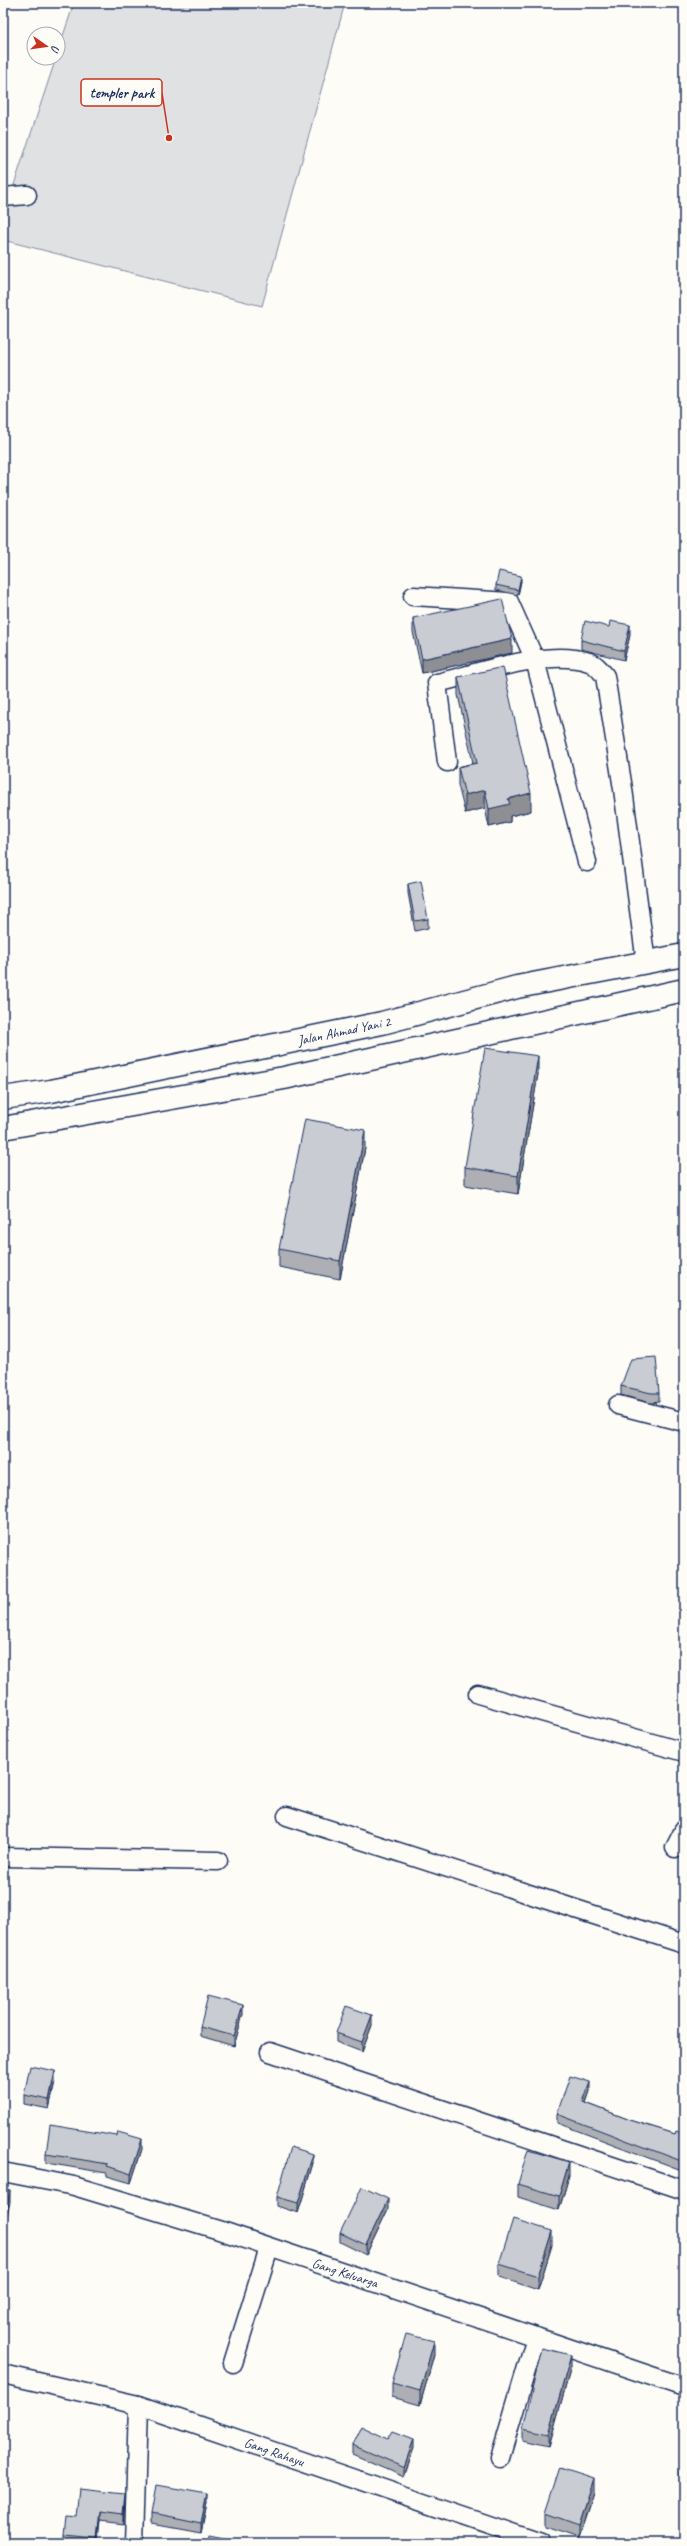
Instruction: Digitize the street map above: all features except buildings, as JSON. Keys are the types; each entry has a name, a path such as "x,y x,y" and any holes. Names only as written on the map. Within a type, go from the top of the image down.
{"highway":[{"name":"Jalan Ahmad Yani 2","path":"3,1098 51,1091 382,1024 517,987 684,955"},
{"path":"3,1128 284,1078 684,990"}],"street":[{"path":"3,197 27,195"},
{"path":"413,596 509,602 535,660 587,862"},
{"path":"447,762 437,683 548,657 589,662 597,666 605,676 623,788 646,963"},
{"path":"618,1405 684,1422"},
{"path":"478,1694 684,1752"},
{"path":"287,1816 684,1944"},
{"path":"675,1848 684,1830"},
{"path":"3,1857 218,1861"},
{"path":"270,2052 684,2190"},
{"name":"Gang Keluarga","path":"3,2172 74,2186 219,2230 684,2386"},
{"path":"233,2363 269,2248"},
{"path":"500,2458 536,2336"},
{"name":"Gang Rahayu","path":"3,2374 138,2405 541,2543"},
{"path":"134,2543 138,2405"}],"shaded area":[{"path":"74,3 345,3 262,306 3,240 3,218 53,66 66,66 66,27"}],"place":[{"name":"templer park","path":"169,138"}]}
